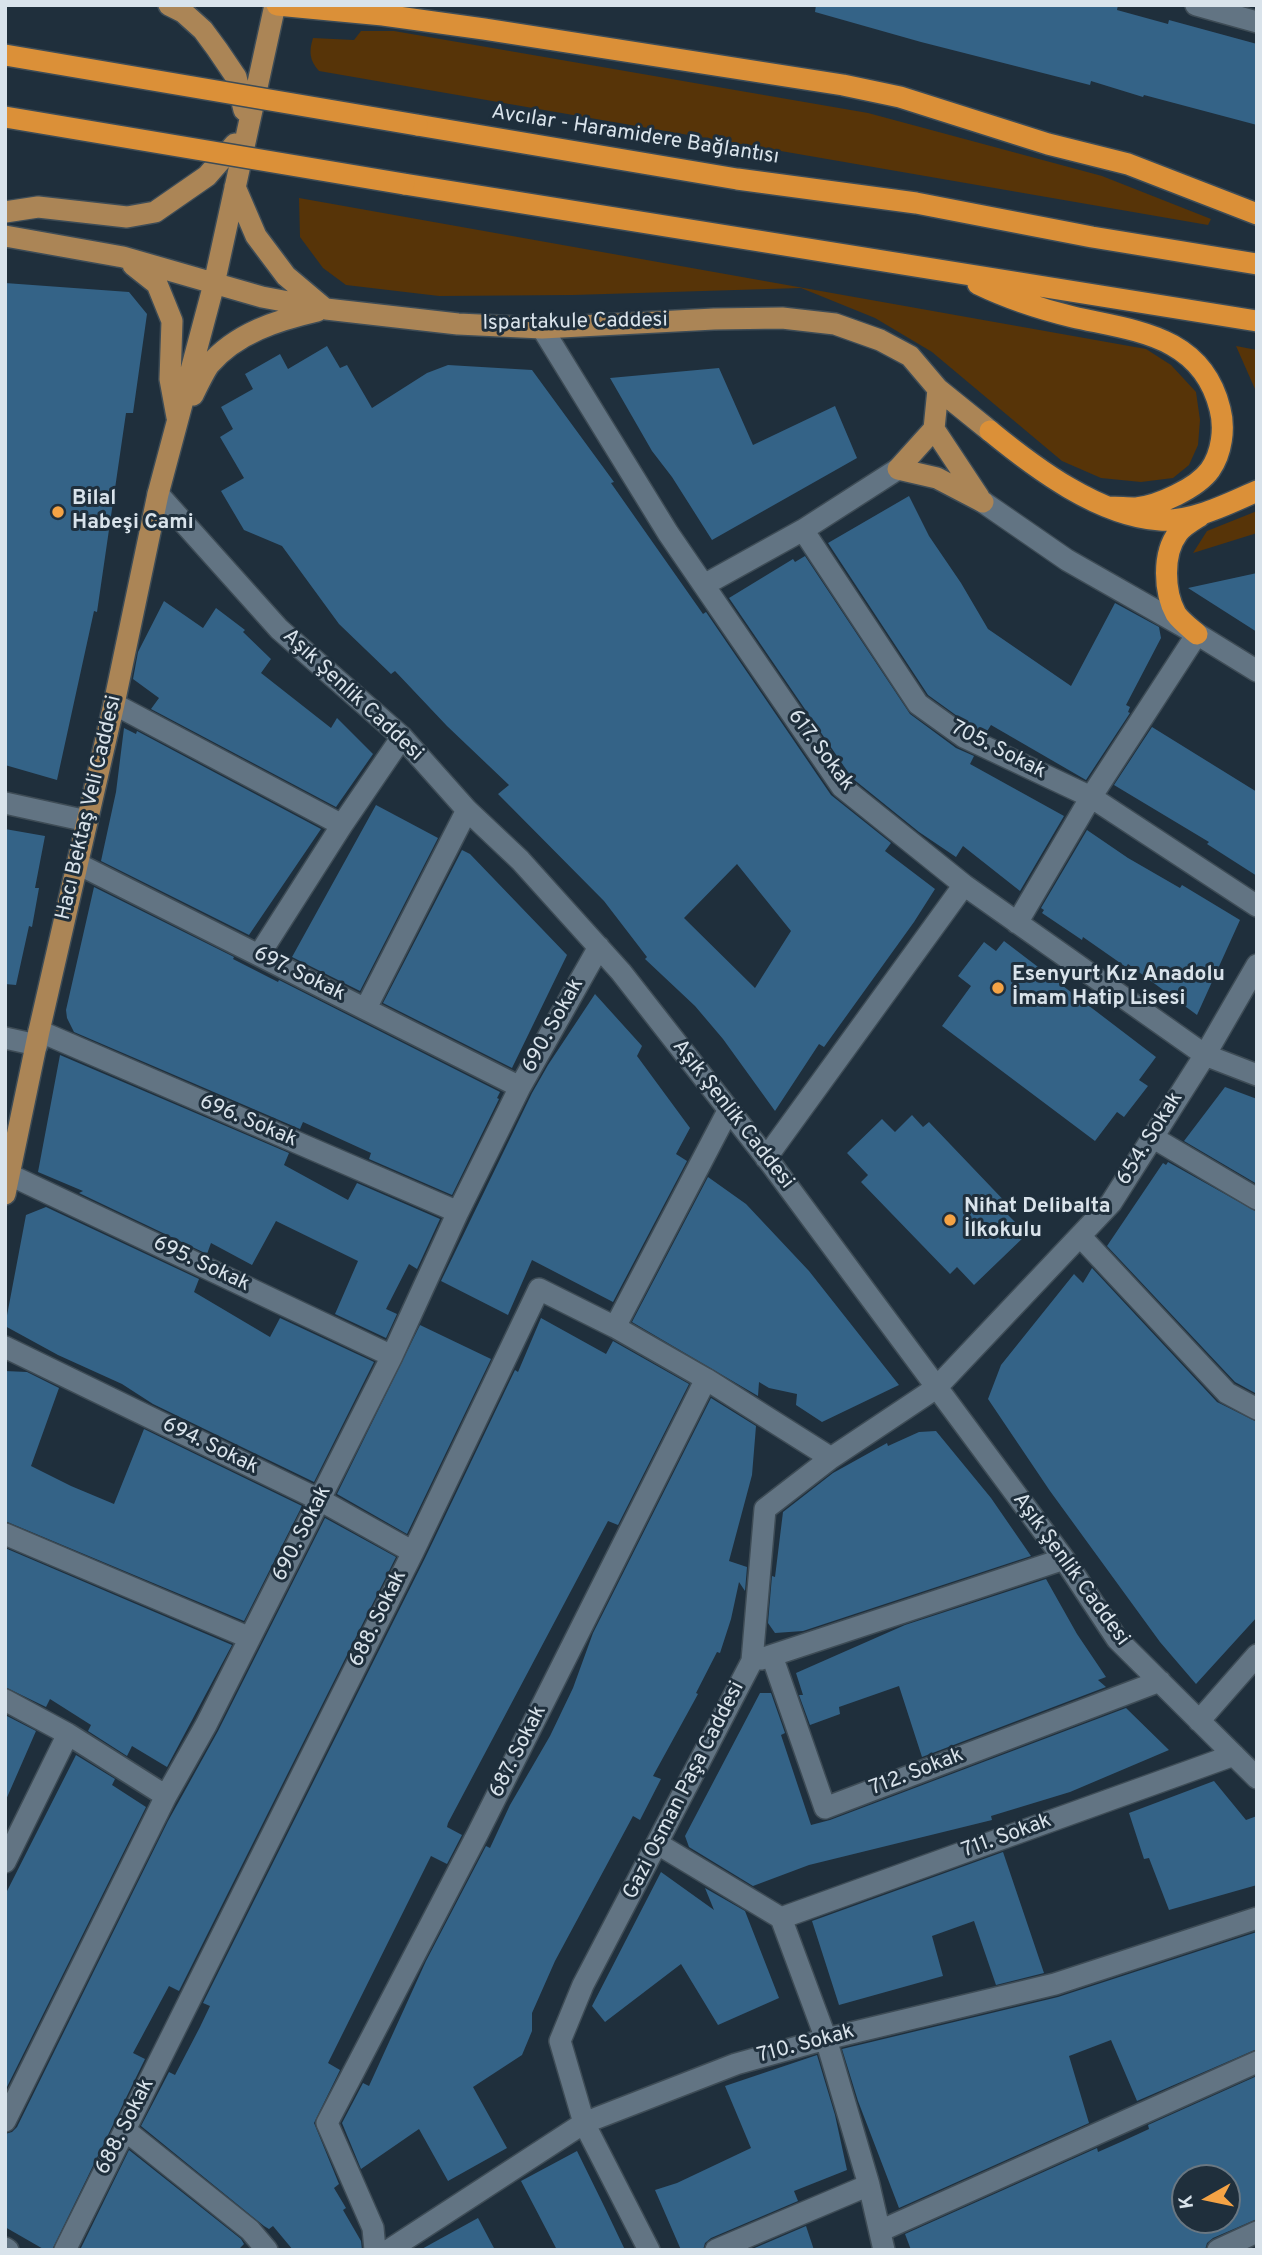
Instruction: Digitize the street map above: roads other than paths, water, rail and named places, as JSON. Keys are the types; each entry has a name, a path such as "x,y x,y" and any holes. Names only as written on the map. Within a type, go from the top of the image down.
{"highway":[{"path":"276,5 446,23 674,57 900,97 1048,144 1128,164 1257,214"},
{"name":"Avcılar - Haramidere Bağlantısı","path":"5,55 737,179 916,203 1091,237 1257,264"},
{"path":"5,117 1257,321"},
{"path":"949,271 1026,305 1131,329 1171,342 1197,363 1216,392 1223,421 1220,448 1210,469 1193,487 1170,497 1138,508 1109,507"},
{"path":"990,431 1024,459 1082,494 1109,507 1161,520 1213,509 1257,491"},
{"path":"1197,634 1177,616 1166,574 1170,550 1177,534 1186,525 1213,509"}],"main road":[{"path":"169,5 183,12 203,30 236,77 248,129"},
{"path":"178,422 214,284 276,5"},
{"path":"5,212 38,207 127,217 155,212 207,176 248,129"},
{"path":"235,187 256,236 286,276 326,309"},
{"name":"Ispartakule Caddesi","path":"5,236 123,257 262,297 326,309 458,324 542,328 782,318 835,324 880,340 910,356 938,389 990,431"},
{"path":"123,257 157,284 172,321 170,379 178,422"},
{"path":"178,422 209,366 241,338 283,319 326,309"},
{"path":"938,389 934,429 898,469 937,478 983,502"},
{"name":"Hacı Bektaş Veli Caddesi","path":"8,1184 158,494 178,422"},
{"path":"934,429 983,502"}],"street":[{"path":"1196,5 1257,22"},
{"name":"617. Sokak","path":"542,328 632,475 842,787 964,885 1205,1055 1257,1075"},
{"path":"704,585 803,530 898,469"},
{"name":"Aşık Şenlik Caddesi","path":"158,494 279,629 402,737 467,810 520,860 621,972 766,1158 1064,1559 1117,1639 1257,1778"},
{"path":"983,502 1067,559 1257,671"},
{"name":"705. Sokak","path":"803,530 918,704 964,737 1091,797 1257,906"},
{"path":"1017,923 1091,797 1197,634"},
{"path":"114,704 342,825"},
{"path":"259,955 402,737"},
{"path":"5,803 87,821"},
{"path":"366,1009 467,810"},
{"name":"697. Sokak","path":"78,864 520,1087"},
{"path":"766,1158 964,885"},
{"name":"690. Sokak","path":"5,2121 166,1796 206,1725 392,1356 458,1212 520,1087 599,947"},
{"name":"654. Sokak","path":"936,1388 1111,1203 1205,1055 1257,965"},
{"name":"696. Sokak","path":"5,1038 38,1038 458,1212"},
{"path":"615,1327 729,1109"},
{"path":"1152,1137 1257,1199"},
{"name":"695. Sokak","path":"8,1184 392,1356"},
{"path":"1080,1236 1227,1393 1257,1409"},
{"name":"688. Sokak","path":"65,2250 413,1552 539,1289 615,1327 706,1379 831,1458"},
{"name":"694. Sokak","path":"5,1348 320,1500 413,1552"},
{"name":"687. Sokak","path":"375,2250 373,2228 327,2123 489,1811 706,1379"},
{"name":"Gazi Osman Paşa Caddesi","path":"649,2250 584,2123 560,2041 583,1985 658,1844 762,1659 765,1509 831,1458 936,1388"},
{"path":"5,1534 250,1638"},
{"path":"762,1659 1064,1559"},
{"path":"1199,1721 1257,1655"},
{"name":"712. Sokak","path":"762,1659 825,1808 1160,1681"},
{"path":"5,1700 68,1734 166,1796"},
{"path":"5,1862 68,1734"},
{"name":"711. Sokak","path":"781,1918 1234,1755"},
{"path":"658,1844 781,1918 826,2039 869,2185 882,2241 1257,2062"},
{"name":"710. Sokak","path":"389,2250 584,2123 736,2064 826,2039 1055,1984 1257,1918"},
{"path":"125,2130 250,2230 267,2250"},
{"path":"716,2250 869,2185"},
{"path":"1218,2250 1257,2232"}],"place":[{"name":"Bilal Habeşi Cami","path":"58,512"},
{"name":"Esenyurt Kız Anadolu İmam Hatip Lisesi","path":"998,988"},
{"name":"Nihat Delibalta İlkokulu","path":"950,1220"}]}
